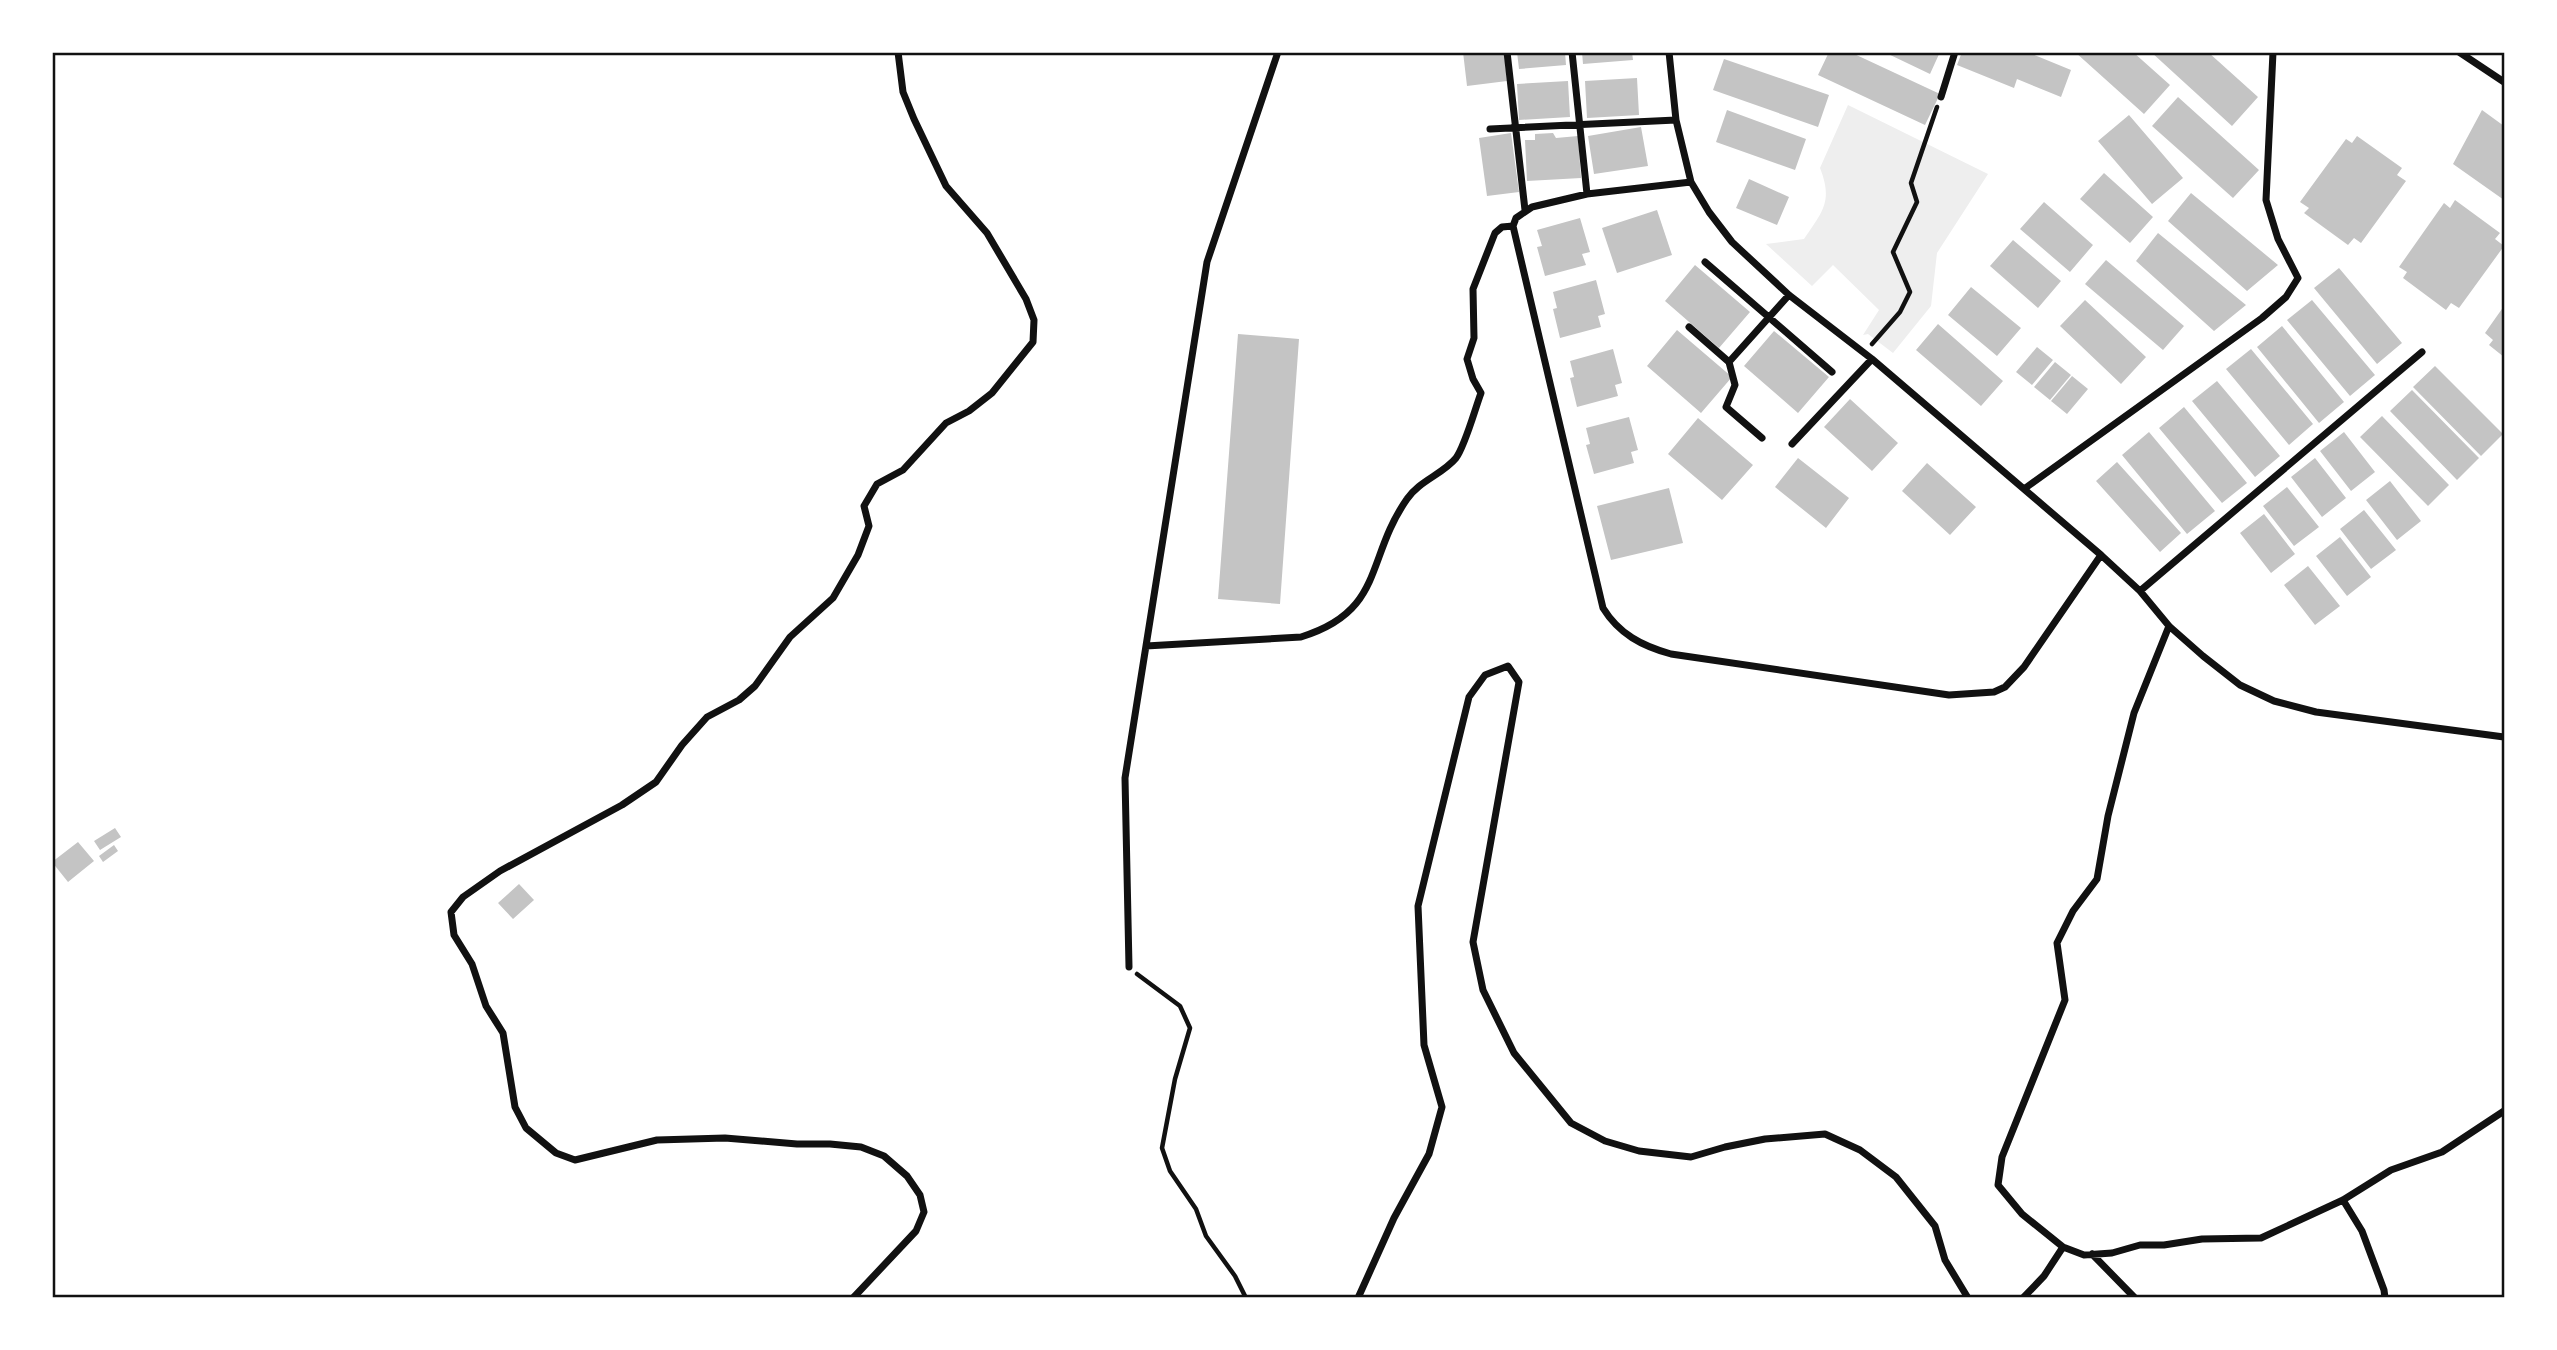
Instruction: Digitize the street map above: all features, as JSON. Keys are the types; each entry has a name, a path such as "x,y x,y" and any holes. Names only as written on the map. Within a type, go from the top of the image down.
{"street":[{"path":"852,1297 916,1231 924,1212 920,1195 907,1177 884,1156 860,1147 830,1144 725,1138 657,1140 575,1160 556,1153 526,1128 515,1107 503,1032 486,1006 472,964 454,935 451,912 463,897 500,871 622,805 656,782 682,745 707,717 739,700 755,686 790,637 833,598 858,555 869,526 864,506 877,484 903,470 946,423 969,411 992,393 1033,342 1034,320 1026,299 987,233 946,186 914,118 903,92 898,52"},
{"path":"1129,967 1125,778 1207,262 1278,52"},
{"path":"1507,52 1525,210"},
{"path":"1572,52 1587,194"},
{"path":"1669,52 1676,120 1691,182 1732,242 1789,295 1872,359 2101,555 2140,591 2169,626 2203,656 2240,685 2274,701 2316,712 2504,737"},
{"path":"1941,97 1955,52"},
{"path":"2024,489 2262,318 2286,297 2298,278 2277,239 2266,200 2273,52"},
{"path":"2459,52 2504,82"},
{"path":"1490,129 1676,120"},
{"path":"1691,182 1587,194 1525,210 1516,218 1513,226 1603,608 1612,622 1634,640 1671,654 1949,695 1994,692 2005,687 2024,667 2101,555"},
{"path":"1146,646 1301,637 1337,623 1361,600 1392,524 1408,497 1457,457 1482,393 1473,379 1467,359 1474,338 1473,289 1495,233 1502,227 1513,226"},
{"path":"1705,262 1832,372"},
{"path":"1729,362 1789,295"},
{"path":"1689,327 1729,362 1735,385 1726,407 1762,439"},
{"path":"2140,591 2422,352"},
{"path":"1792,444 1872,359"},
{"path":"2169,626 2134,713 2108,816 2096,879 2073,911 2057,943 2065,1000 2002,1157 1998,1185 2022,1214 2063,1247 2084,1255 2112,1253 2140,1245 2202,1239 2261,1238 2343,1200 2391,1170 2442,1152 2504,1111"},
{"path":"1358,1297 1394,1218 1429,1154 1442,1107 1424,1045 1418,906 1469,697 1485,675 1508,666 1519,682 1473,942 1483,990 1514,1054 1571,1123 1605,1141 1639,1151 1691,1157 1765,1139 1825,1134 1860,1150 1896,1177 1935,1226 1945,1260 1968,1297"},
{"path":"2343,1200 2362,1231 2385,1297"},
{"path":"2023,1297 2044,1276 2063,1247"},
{"path":"2092,1254 2135,1297"}],"path":[{"path":"1864,354 1899,312 1910,292 1893,252 1917,202 1911,184 1941,97"},
{"path":"1129,967 1155,990 1180,1006 1191,1028 1175,1079 1162,1147 1170,1171 1196,1209 1206,1236 1235,1276 1246,1297"}],"shaded area":[{"path":"1848,105 1988,174 1937,253 1931,306 1893,353 1868,334 1863,335 1879,310 1833,265 1812,286 1766,244 1804,239 1821,213 1826,189 1820,168"}],"building":[{"path":"1463,52 1504,52 1507,81 1467,86"},
{"path":"1517,52 1565,52 1566,65 1519,69"},
{"path":"1582,52 1632,52 1633,60 1583,64"},
{"path":"1829,52 1850,52 1940,94 1925,125 1818,75"},
{"path":"1884,52 1940,52 1930,74"},
{"path":"1962,52 2027,52 2071,70 2061,97 2017,79 2014,88 1957,65"},
{"path":"2075,52 2133,52 2170,85 2144,114"},
{"path":"2151,52 2208,52 2258,97 2232,126"},
{"path":"1724,59 1829,95 1818,127 1713,90"},
{"path":"1637,78 1639,115 1587,118 1585,81"},
{"path":"1568,81 1570,117 1519,120 1517,84"},
{"path":"2178,97 2259,170 2233,198 2152,126"},
{"path":"1727,110 1806,139 1795,170 1716,142"},
{"path":"2482,110 2504,126 2504,200 2453,164"},
{"path":"2129,115 2183,178 2152,204 2098,141"},
{"path":"1641,127 1648,166 1594,174 1588,136"},
{"path":"1511,133 1519,192 1487,196 1479,138"},
{"path":"1553,133 1556,138 1578,136 1581,178 1527,181 1525,140 1535,140 1535,134"},
{"path":"2357,136 2402,168 2397,175 2406,181 2361,243 2354,238 2348,245 2304,213 2309,208 2300,202 2346,139 2352,143"},
{"path":"2104,173 2153,217 2130,243 2080,199"},
{"path":"1749,179 1789,197 1777,225 1736,208"},
{"path":"2191,193 2278,265 2247,291 2168,221"},
{"path":"2455,200 2500,233 2495,239 2504,246 2459,308 2451,303 2446,310 2403,278 2407,272 2399,267 2444,203 2450,208"},
{"path":"2044,202 2093,245 2070,272 2020,229"},
{"path":"1657,210 1672,255 1617,273 1602,228"},
{"path":"1580,218 1590,252 1582,254 1586,265 1545,276 1537,247 1542,246 1537,230"},
{"path":"2158,233 2246,305 2214,331 2136,261"},
{"path":"2013,240 2061,281 2038,308 1990,266"},
{"path":"2106,260 2184,326 2163,350 2085,284"},
{"path":"1695,265 1750,312 1719,348 1665,301"},
{"path":"2339,268 2402,343 2377,364 2314,288"},
{"path":"1596,280 1605,314 1598,316 1601,327 1560,338 1553,309 1557,308 1553,292"},
{"path":"1971,287 2021,328 1997,356 1948,315"},
{"path":"2085,300 2146,357 2121,384 2060,326"},
{"path":"2312,300 2375,375 2350,396 2287,320"},
{"path":"2504,306 2504,357 2489,345 2493,340 2485,333"},
{"path":"1938,324 2003,381 1981,406 1916,350"},
{"path":"2282,326 2344,402 2319,423 2257,347"},
{"path":"1677,330 1732,377 1701,413 1647,366"},
{"path":"1774,331 1829,377 1798,413 1744,366"},
{"path":"1238,334 1299,339 1280,604 1218,599"},
{"path":"2037,347 2053,360 2032,385 2016,372"},
{"path":"1613,349 1622,383 1615,385 1618,396 1577,407 1570,378 1574,377 1570,361"},
{"path":"2251,349 2313,424 2289,445 2226,369"},
{"path":"2055,362 2071,375 2050,400 2034,387"},
{"path":"2435,366 2503,434 2481,456 2413,387"},
{"path":"2072,376 2088,389 2067,414 2051,401"},
{"path":"2217,381 2280,456 2255,477 2192,401"},
{"path":"2412,390 2479,458 2457,480 2390,411"},
{"path":"1850,399 1898,443 1872,471 1824,427"},
{"path":"2184,407 2247,483 2222,503 2159,428"},
{"path":"2382,416 2449,485 2428,506 2360,437"},
{"path":"1629,417 1638,450 1631,452 1634,463 1594,474 1586,445 1590,444 1586,428"},
{"path":"1698,418 1753,465 1722,500 1668,454"},
{"path":"2149,432 2215,511 2187,534 2122,455"},
{"path":"2344,432 2375,472 2351,491 2320,451"},
{"path":"1798,458 1849,498 1826,528 1775,487"},
{"path":"2315,458 2346,498 2322,517 2291,477"},
{"path":"2117,462 2181,533 2160,552 2096,481"},
{"path":"1927,463 1976,507 1950,535 1902,491"},
{"path":"2390,481 2421,521 2397,540 2366,500"},
{"path":"2287,487 2319,527 2294,546 2263,506"},
{"path":"1669,488 1683,543 1611,560 1597,506"},
{"path":"2364,510 2396,550 2371,569 2340,529"},
{"path":"2264,514 2295,554 2271,573 2240,533"},
{"path":"2340,537 2371,577 2347,596 2316,556"},
{"path":"2308,566 2340,606 2315,625 2284,585"},
{"path":"115,828 121,837 100,850 94,841"},
{"path":"78,842 94,861 68,882 52,862"},
{"path":"114,845 118,851 103,862 99,856"},
{"path":"519,884 534,900 513,919 498,903"}]}
